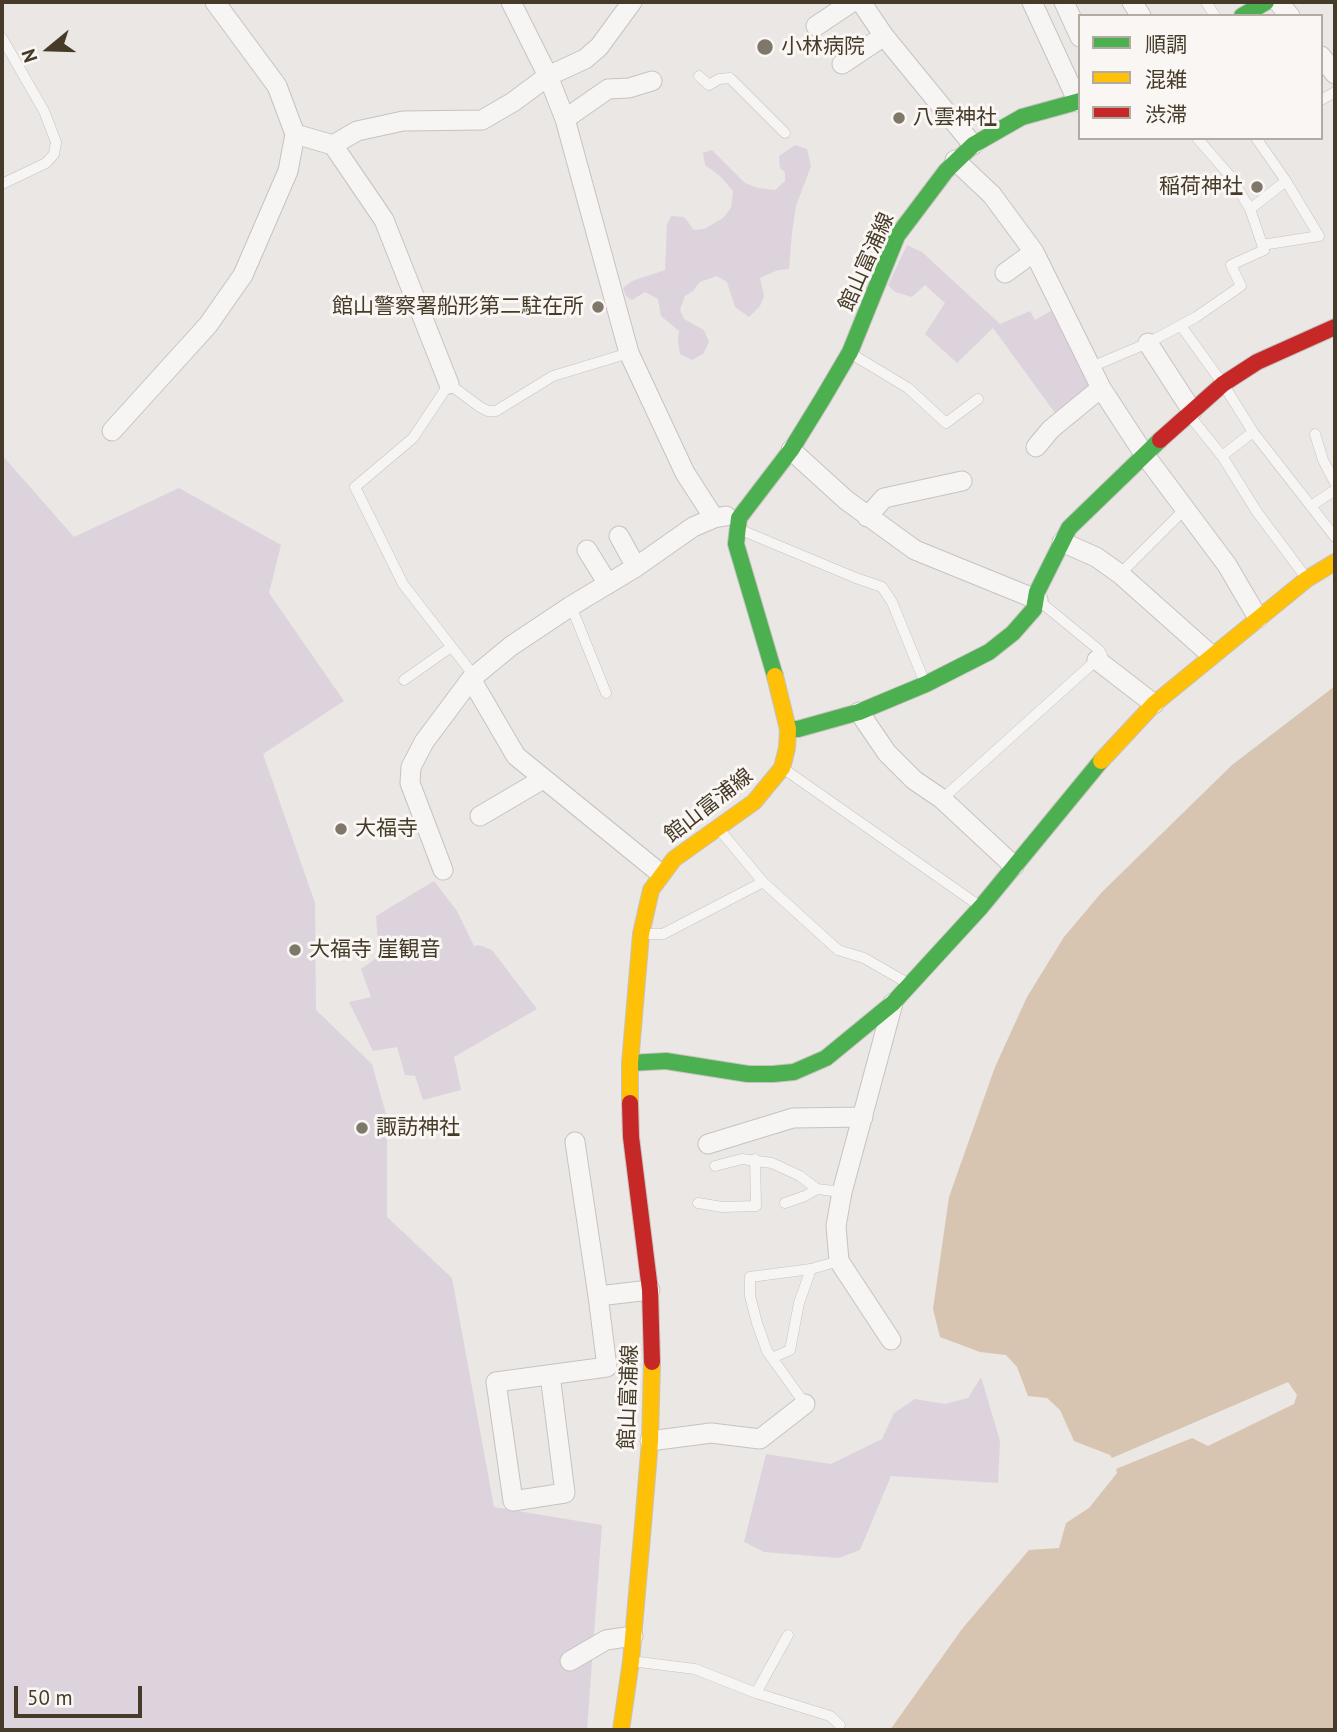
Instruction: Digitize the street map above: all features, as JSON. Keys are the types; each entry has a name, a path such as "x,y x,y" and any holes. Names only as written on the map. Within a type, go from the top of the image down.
{"main road":[{"path":"1245,14 1266,2"},
{"name":"館山富浦線","path":"621,1730 631,1661 650,1441 653,1343 650,1290 631,1136 630,1063 641,934 651,890 662,874 674,859 754,802 782,768 788,729 766,640 736,544 738,523 791,450 849,352 897,236 920,202 955,160 973,145 1022,117 1078,101"},
{"path":"788,729 798,729 859,712 926,684 989,652 1013,633 1034,610 1038,600 1037,592 1069,528 1144,454 1223,384 1287,346 1335,327"},
{"path":"630,1063 666,1061 748,1074 794,1072 825,1058 893,1003 981,907 1082,782 1154,704 1307,579 1335,562"}],"street":[{"path":"112,430 208,325 243,275 288,171 295,134 277,86 215,2"},
{"path":"511,2 548,76 565,119 629,353 685,473 714,518"},
{"path":"334,145 357,131 403,121 482,120 513,102 548,76 585,59 599,47 632,2"},
{"path":"816,26 852,2"},
{"path":"861,2 884,36 973,145"},
{"path":"1032,2 1078,99"},
{"path":"1064,2 1078,33"},
{"path":"842,64 884,36"},
{"path":"1323,59 1335,74"},
{"path":"565,119 608,89 629,88 652,81"},
{"path":"295,134 334,145 384,220 449,384"},
{"path":"955,160 992,195 1034,253 1101,388 1144,454 1227,565 1258,618"},
{"path":"1005,273 1034,253"},
{"path":"1148,343 1190,413"},
{"path":"1036,447 1051,429 1101,388"},
{"path":"791,450 867,517 915,550 1038,600"},
{"path":"867,517 884,498 962,481"},
{"path":"443,870 410,783 411,767 424,742 473,678 511,646 636,567 693,527 714,518 731,515 738,523"},
{"path":"619,536 636,567"},
{"path":"1062,542 1096,557 1120,574 1211,655"},
{"path":"587,550 608,584"},
{"path":"1097,660 1154,704"},
{"path":"473,678 516,756 662,874"},
{"path":"859,712 887,753 914,780 942,799 1014,866"},
{"path":"480,816 543,779"},
{"path":"891,1340 839,1261 836,1226 842,1192 893,1003"},
{"path":"708,1144 793,1118 863,1117"},
{"path":"550,1375 565,1493 513,1501 496,1382 607,1367 575,1142"},
{"path":"597,1296 650,1290"},
{"path":"650,1441 711,1433 760,1439 806,1404"},
{"path":"570,1661 606,1640 633,1636"}],"lane":[{"path":"2,38 44,111 56,142 54,154 46,163 2,184"},
{"path":"699,76 709,85 719,79 730,78 785,133"},
{"path":"1091,367 1181,326 1241,286 1231,265 1264,250 1250,209 1231,177 1199,140"},
{"path":"1260,140 1320,236 1262,245"},
{"path":"1250,209 1286,181"},
{"path":"1181,326 1223,384 1253,432 1335,537"},
{"path":"849,352 908,388 946,424 978,399"},
{"path":"473,678 403,584 355,487 413,438 449,384 480,407 496,411 553,376 629,353"},
{"path":"1190,413 1222,456 1257,512 1307,579"},
{"path":"1222,456 1253,432"},
{"path":"1315,435 1322,460 1335,483"},
{"path":"1311,506 1335,490"},
{"path":"1120,574 1185,509"},
{"path":"738,523 856,578 882,587 892,602 926,684"},
{"path":"942,799 1102,655 1038,600"},
{"path":"571,606 606,693"},
{"path":"404,680 451,648"},
{"path":"782,768 981,907"},
{"path":"718,828 763,882 838,950 864,958 909,985"},
{"path":"641,934 663,934 763,882"},
{"path":"715,1166 742,1159 755,1159 788,1169 817,1189 842,1192"},
{"path":"698,1203 722,1208 756,1206 755,1159"},
{"path":"785,1203 817,1189"},
{"path":"806,1404 772,1358 757,1323 750,1296 750,1277 811,1269 839,1261"},
{"path":"772,1358 790,1350 799,1303 811,1269"},
{"path":"756,1693 788,1635"},
{"path":"631,1661 695,1669 756,1693 830,1716 840,1725"}],"shaded area":[{"path":"795,145 807,149 811,166 796,206 789,269 778,270 760,278 764,296 760,306 749,317 735,307 727,282 717,276 700,282 685,296 680,310 684,319 704,330 709,342 703,354 692,360 680,354 679,331 661,316 658,299 645,292 632,300 626,296 623,288 632,281 665,270 667,224 671,216 684,217 694,230 704,229 723,218 731,208 733,191 720,176 705,165 703,153 712,150 745,183 775,190 785,181 785,172 780,168 779,156"},
{"path":"907,245 922,252 1000,324 1030,311 1035,320 1056,308 1096,386 1058,417 993,328 957,363 925,334 945,303 925,285 912,297 895,292 888,285"},
{"path":"2,455 74,537 179,488 281,545 269,593 344,701 263,754 315,903 316,1010 372,1064 387,1118 387,1217 452,1278 494,1507 602,1525 587,1730 2,1730"},
{"path":"1335,686 1335,1730 890,1730 962,1629 1029,1550 1059,1548 1066,1523 1089,1508 1117,1473 1116,1469 1192,1438 1208,1446 1294,1404 1297,1395 1288,1382 1112,1458 1074,1441 1060,1410 1047,1398 1028,1396 1017,1367 1006,1355 980,1352 940,1337 933,1309 949,1197 995,1067 1027,997 1064,937 1102,892 1232,765"},
{"path":"434,881 457,911 474,946 492,950 537,1009 454,1057 461,1090 423,1100 415,1076 405,1075 397,1047 373,1051 349,1002 371,997 361,969 379,956 376,916"},
{"path":"981,1377 1000,1441 998,1483 891,1476 860,1550 839,1558 764,1552 744,1542 766,1454 831,1464 882,1439 894,1413 915,1399 945,1404 968,1398"}],"traffic: fast":[{"path":"1245,14 1266,2"},
{"path":"775,676 736,544 739,518 791,450 823,398 850,352 897,236 946,171 973,145 1022,117 1078,102"},
{"path":"788,729 798,729 859,712 926,684 989,652 1013,633 1034,609 1037,592 1069,528 1160,440"},
{"path":"630,1063 666,1061 748,1074 773,1074 794,1072 826,1058 893,1003 981,907 1101,761"}],"traffic: slow":[{"path":"1101,761 1154,704 1307,579 1335,562"},
{"path":"630,1103 630,1063 641,934 651,890 674,859 754,802 782,768 788,729 775,676"},
{"path":"621,1730 631,1661 643,1525 650,1441 652,1362"}],"traffic: jam":[{"path":"1160,440 1223,384 1257,362 1335,327"},
{"path":"630,1103 631,1137 650,1290 652,1362"}],"place":[{"name":"小林病院","path":"765,47"},
{"name":"八雲神社","path":"899,118"},
{"name":"稲荷神社","path":"1257,187"},
{"name":"館山警察署船形第二駐在所","path":"598,307"},
{"name":"大福寺","path":"341,829"},
{"name":"大福寺 崖観音","path":"295,950"},
{"name":"諏訪神社","path":"362,1128"}]}
